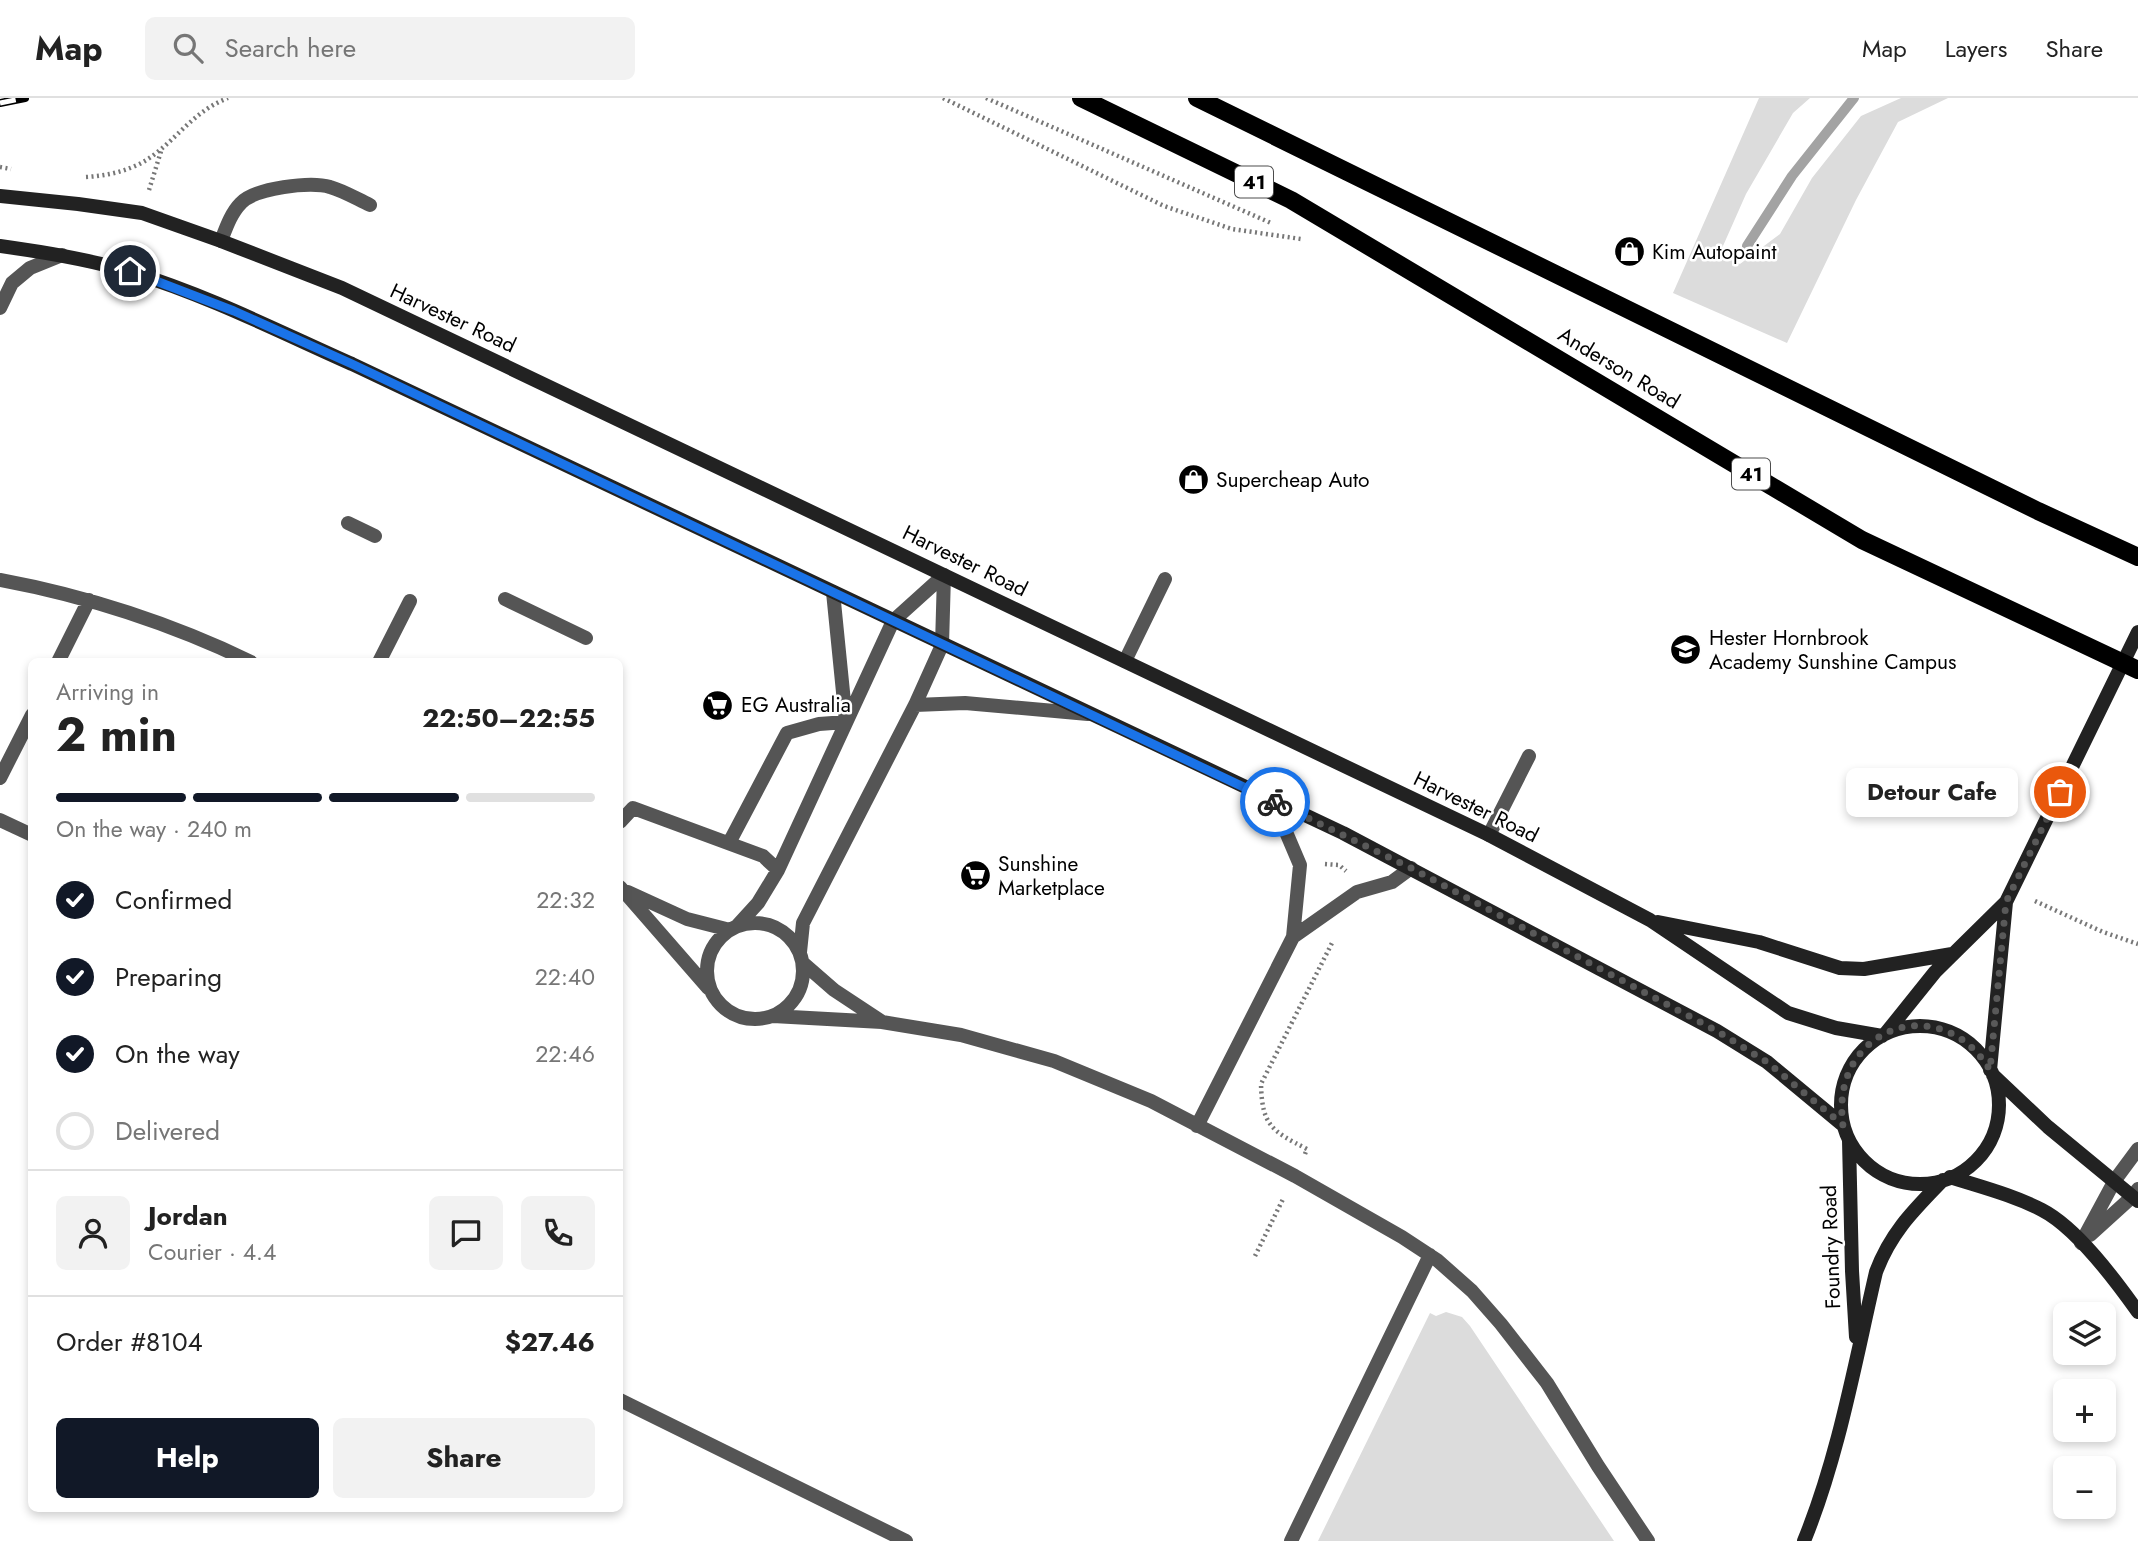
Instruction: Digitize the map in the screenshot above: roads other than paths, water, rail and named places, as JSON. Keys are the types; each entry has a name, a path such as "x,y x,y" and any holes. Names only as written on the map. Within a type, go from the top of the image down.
{"main road":[{"name":"Anderson Road","path":"1081,98 1291,200 1862,540 2130,667"},
{"name":"41","path":"1197,98 2138,557"}],"street":[{"name":"Harvester Road","path":"0,196 142,213 342,288 1489,835 1650,920 1788,1013 1836,1028 1883,1035"},
{"path":"0,246 62,255 130,271 234,311 352,364 1260,794 1411,868 1743,1046 1786,1077 1843,1125"},
{"path":"1883,1035 1919,990 2009,896 2130,667 2138,632"},
{"path":"2009,896 1991,1072 1996,1087 1998,1114 1990,1141 1973,1163 1947,1178 1916,1184 1889,1178 1866,1163 1849,1140 1843,1125 1841,1096 1850,1067 1869,1044 1883,1035 1909,1026 1934,1027 1946,1030 1967,1042 1991,1072 2048,1127 2136,1195"},
{"path":"1650,920 1759,942 1840,968 1864,969 1952,954"},
{"name":"Foundry Road","path":"1849,1140 1857,1352"},
{"path":"1947,1178 2012,1197 2045,1212 2081,1243 2138,1312"},
{"name":"Foundry Road","path":"1804,1541 1822,1497 1851,1387 1876,1272 1895,1231 1947,1178"}],"lane":[{"path":"221,241 239,204 257,192 307,185 329,186 370,205"},
{"path":"0,308 12,283 30,268 62,255"},
{"path":"348,523 375,536"},
{"path":"712,993 708,979 711,951 719,939 758,904 778,870 894,621 944,575"},
{"path":"773,1016 787,1007 797,995 802,979 803,923 915,705 942,645 944,575"},
{"path":"1125,661 1165,579"},
{"path":"0,580 89,600 188,634 242,658"},
{"path":"833,592 846,722"},
{"path":"505,599 586,638"},
{"path":"60,658 89,600"},
{"path":"385,658 410,601"},
{"path":"915,705 965,703 1090,714"},
{"path":"729,843 787,733 819,724 846,722"},
{"path":"0,778 28,723"},
{"path":"1489,835 1529,756"},
{"path":"1197,1126 1293,937 1300,865 1283,825 1260,794"},
{"path":"623,819 633,808 763,856 778,870"},
{"path":"0,820 28,833"},
{"path":"1293,937 1357,892 1392,882 1411,868"},
{"path":"623,888 687,919 733,928 752,923 780,929 792,939 801,958 834,990 882,1022"},
{"path":"623,890 720,1005 732,1013 759,1019 773,1016 882,1022 961,1035 1054,1061 1151,1101 1295,1176 1430,1255 1472,1291 1547,1383 1648,1541"},
{"path":"2081,1243 2115,1180 2138,1149"},
{"path":"2081,1243 2136,1195"},
{"path":"1291,1541 1430,1255"},
{"path":"623,1401 906,1541"},
{"path":"1636,1523 1661,1541"}],"waterway":[{"path":"1747,246 1792,176 1854,98"}],"railway":[{"path":"0,103 25,98"}],"place":[{"name":"Kim Autopaint","path":"1629,252"},
{"name":"Supercheap Auto","path":"1193,480"},
{"name":"Hester Hornbrook Academy Sunshine Campus","path":"1686,650"},
{"name":"EG Australia","path":"718,705"},
{"name":"Detour Cafe","path":"2060,792"},
{"name":"Sunshine Marketplace","path":"975,876"}]}
